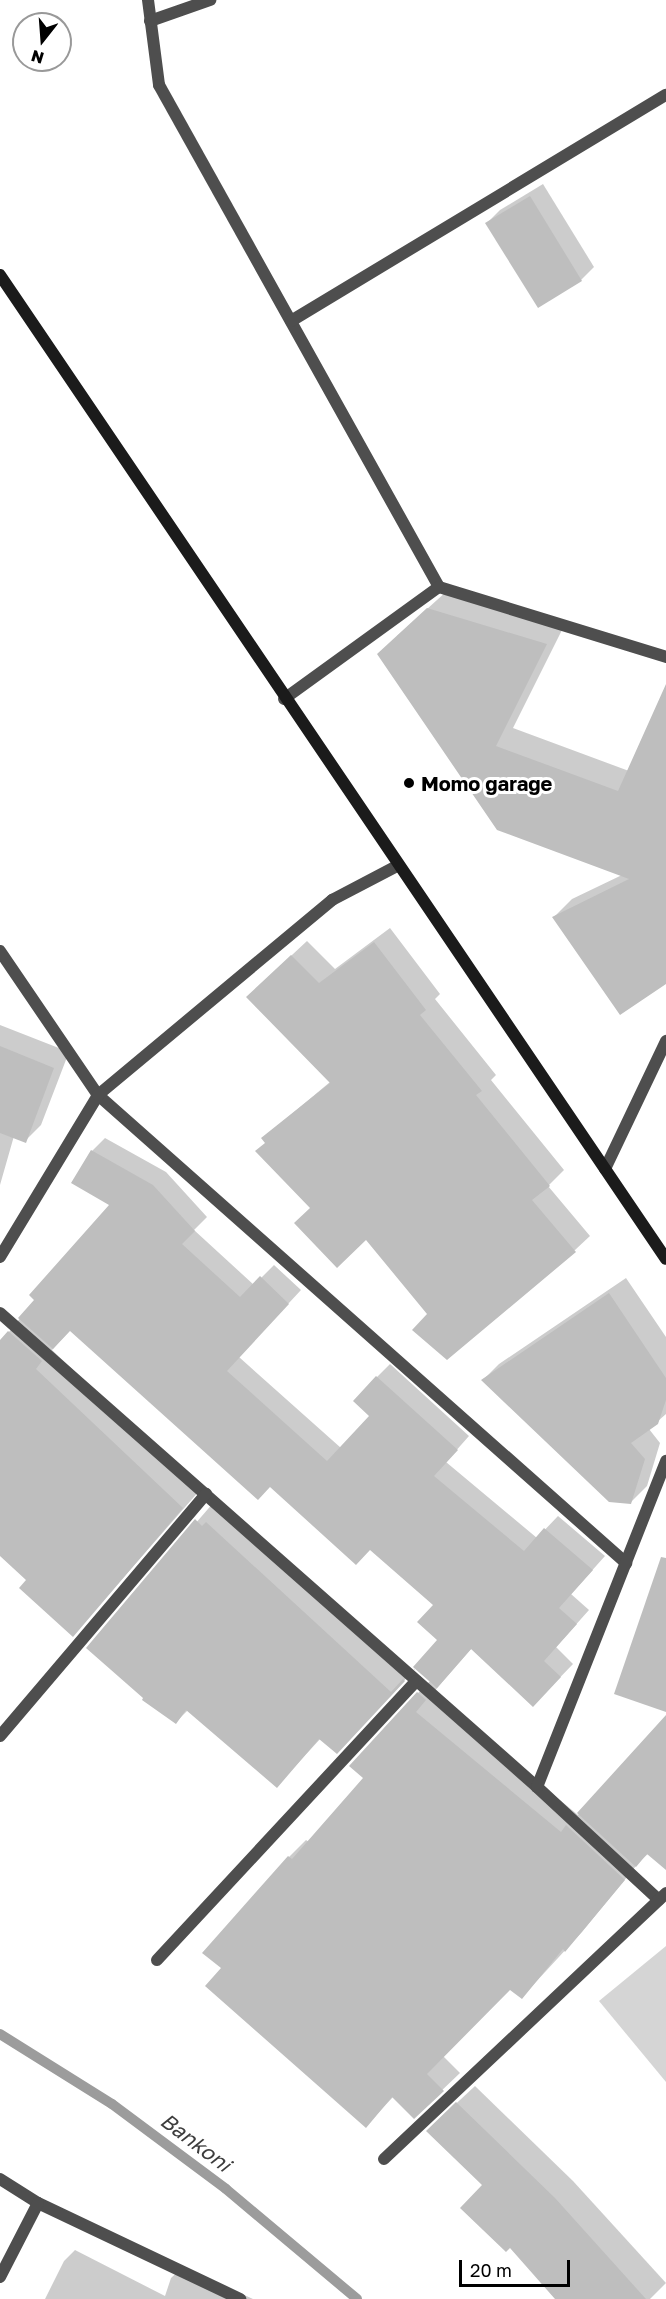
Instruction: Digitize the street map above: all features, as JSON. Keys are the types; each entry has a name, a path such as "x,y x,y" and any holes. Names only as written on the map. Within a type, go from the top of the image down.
{"street":[{"path":"148,0 159,85 439,587 666,657"},
{"path":"150,21 210,0"},
{"path":"291,321 666,95"},
{"path":"1,282 666,1259"},
{"path":"284,699 439,587"},
{"path":"0,1257 98,1095 332,900 397,866"},
{"path":"0,951 98,1095 626,1563"},
{"path":"605,1169 666,1041"},
{"path":"0,1313 662,1896 384,2159"},
{"path":"537,1787 666,1461"},
{"path":"0,1736 206,1494"},
{"path":"157,1960 416,1681"},
{"path":"0,2179 38,2203 240,2299"},
{"path":"0,2277 38,2203"}],"shaded area":[{"path":"666,1946 666,2082 599,2001"}],"building":[{"path":"530,196 582,281 538,308 485,223"},
{"path":"427,608 547,644 496,746 618,791 666,684 666,984 620,1015 552,917 629,879 497,830 377,654"},
{"path":"374,942 426,1010 420,1015 482,1091 476,1095 550,1186 532,1200 576,1252 447,1360 412,1330 427,1314 366,1240 337,1268 294,1223 310,1208 255,1151 265,1143 261,1138 330,1083 246,997 291,955 319,983"},
{"path":"0,1046 54,1068 26,1143 0,1133"},
{"path":"91,1150 153,1185 195,1231 182,1244 240,1297 260,1276 289,1304 227,1371 327,1461 369,1416 353,1401 376,1376 458,1450 434,1476 524,1551 544,1528 593,1570 559,1608 577,1624 544,1661 561,1677 533,1707 471,1649 437,1688 413,1667 437,1640 417,1622 433,1605 370,1550 356,1565 270,1487 258,1500 70,1331 53,1349 18,1318 34,1300 29,1295 109,1205 71,1183"},
{"path":"609,1293 666,1378 666,1400 658,1424 631,1443 645,1459 631,1504 609,1502 481,1380"},
{"path":"8,1331 42,1361 36,1369 183,1508 73,1637 19,1588 26,1580 0,1556 0,1340"},
{"path":"195,1519 202,1526 206,1522 391,1692 403,1679 405,1681 337,1754 319,1739 277,1788 186,1710 176,1724 142,1700 143,1698 86,1648"},
{"path":"661,1557 666,1558 666,1712 614,1694"},
{"path":"417,1692 426,1700 416,1712 561,1832 566,1825 625,1880 522,1999 510,1990 427,2074 444,2091 414,2119 392,2097 366,2128 205,1986 221,1968 202,1953 288,1856 292,1859 363,1778 349,1766"},
{"path":"666,1715 666,1870 647,1854 636,1867 577,1813"},
{"path":"456,2102 555,2198 646,2299 555,2299 510,2248 506,2252 460,2208 482,2185 426,2131"}],"waterway":[{"name":"Bankoni","path":"0,2034 112,2104 226,2189 357,2299"}],"place":[{"name":"Momo garage","path":"409,783"}]}
